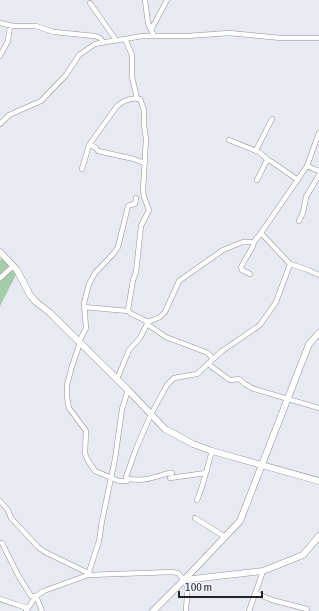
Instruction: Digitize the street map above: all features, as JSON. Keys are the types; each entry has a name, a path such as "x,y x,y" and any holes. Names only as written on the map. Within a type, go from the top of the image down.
{"street":[{"path":"145,0 148,23 154,36"},
{"path":"151,30 167,0"},
{"path":"90,3 116,40"},
{"path":"0,23 10,26 36,26 56,32 95,36 100,38 103,42"},
{"path":"0,56 8,41 10,26"},
{"path":"0,124 9,115 41,101 64,78 75,64 79,55 95,44 154,36 187,36 229,33 281,38 319,38"},
{"path":"125,39 132,55 132,77 137,98 142,102 144,110 146,145 143,190 149,210 141,226 136,272 133,280 128,311"},
{"path":"82,169 89,145 117,106 122,102 137,98"},
{"path":"256,150 272,120"},
{"path":"250,274 242,270 241,267 254,242 262,233 307,166 319,133"},
{"path":"228,140 256,150 298,180"},
{"path":"89,145 95,147 97,150 132,158 144,163"},
{"path":"258,180 268,160"},
{"path":"307,166 319,170"},
{"path":"299,221 303,213 306,197 319,175"},
{"path":"127,481 119,481 95,472 85,453 86,431 69,408 67,385 72,366 86,328 84,300 91,280 95,273 116,250 123,234 128,206 135,204 136,198"},
{"path":"262,233 290,264 319,275"},
{"path":"117,379 129,350 140,338 148,323 160,317 165,312 181,279 223,250 243,242 254,242"},
{"path":"0,252 14,266 30,295 117,379 169,432 212,451 319,481"},
{"path":"206,473 171,476 167,473 149,478 131,480 126,477 151,414 164,389 170,382 178,377 197,374 213,359 262,322 276,302 290,264"},
{"path":"0,278 14,266"},
{"path":"84,307 128,311 148,323 166,337 208,353 213,359"},
{"path":"153,611 186,580 240,521 309,344 319,334"},
{"path":"208,364 230,380 239,379 254,389 319,408"},
{"path":"88,574 99,541 115,459 122,410 128,390"},
{"path":"197,500 205,482 212,451"},
{"path":"0,501 8,510 14,522 38,547 88,574"},
{"path":"195,518 225,537"},
{"path":"0,599 26,609 36,596 44,591 88,574 172,572 178,573 186,580 263,572 303,555 319,536"},
{"path":"2,543 18,575 31,596 36,596"},
{"path":"249,611 263,572"},
{"path":"186,580 186,611"},
{"path":"255,593 272,600 306,609"},
{"path":"36,596 42,611"}],"green space":[{"path":"2,257 16,275 0,306 0,261"}]}
